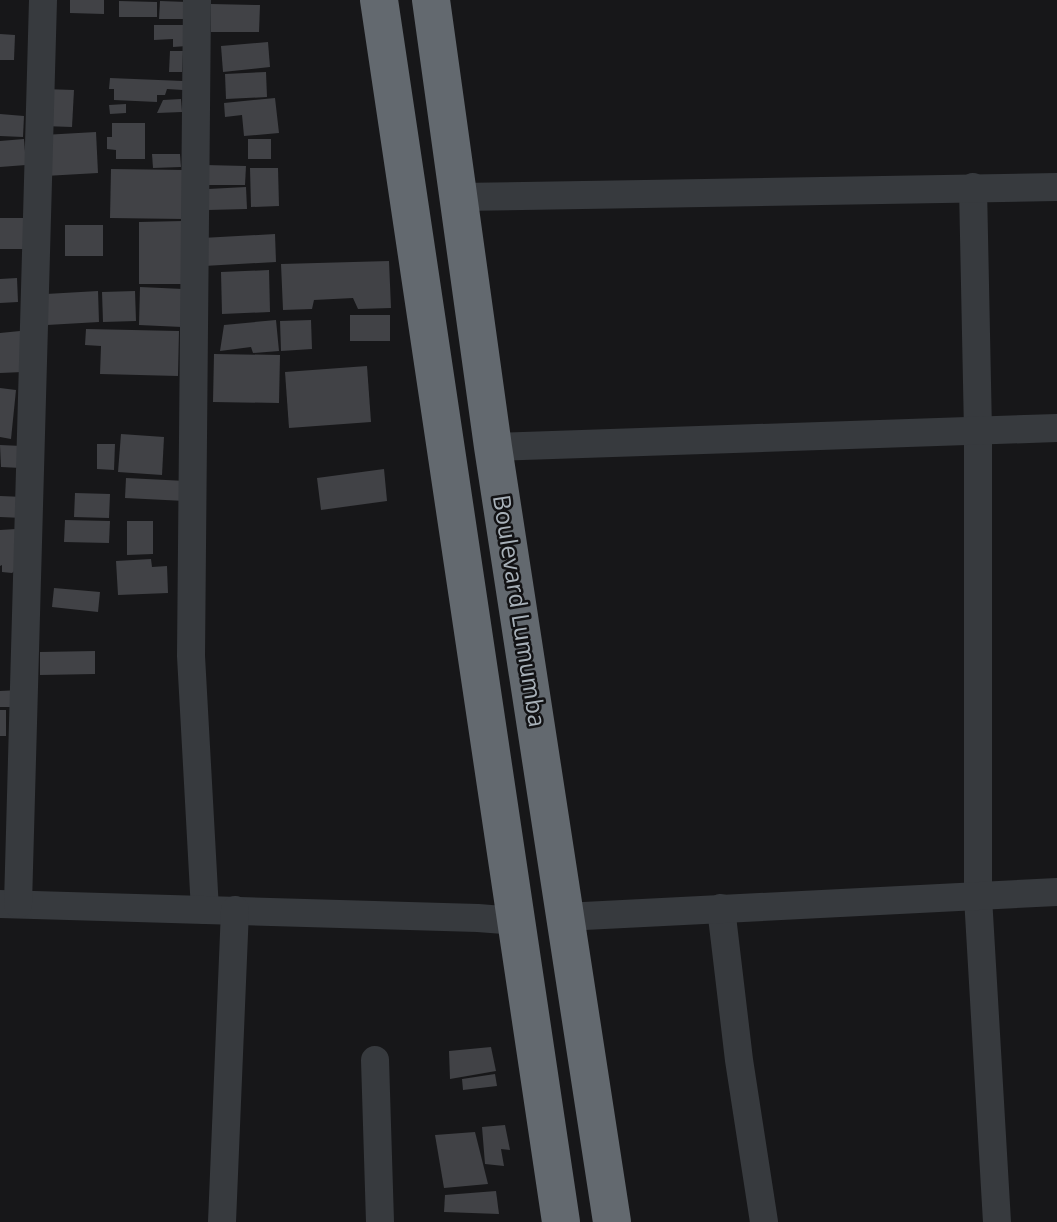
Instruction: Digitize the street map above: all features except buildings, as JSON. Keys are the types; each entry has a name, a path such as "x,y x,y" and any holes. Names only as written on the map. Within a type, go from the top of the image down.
{"highway":[{"name":"Boulevard Lumumba","path":"379,0 561,1222"},
{"name":"Boulevard Lumumba","path":"431,0 494,447 612,1222"}],"street":[{"path":"44,0 9,904 517,921"},
{"path":"197,0 191,656 205,910"},
{"path":"973,187 978,431 978,897 996,1222"},
{"path":"458,198 1057,187"},
{"path":"494,447 1057,428"},
{"path":"564,917 1057,892"},
{"path":"722,908 739,1060 764,1222"},
{"path":"222,1222 235,911"},
{"path":"375,1060 380,1222"}]}
